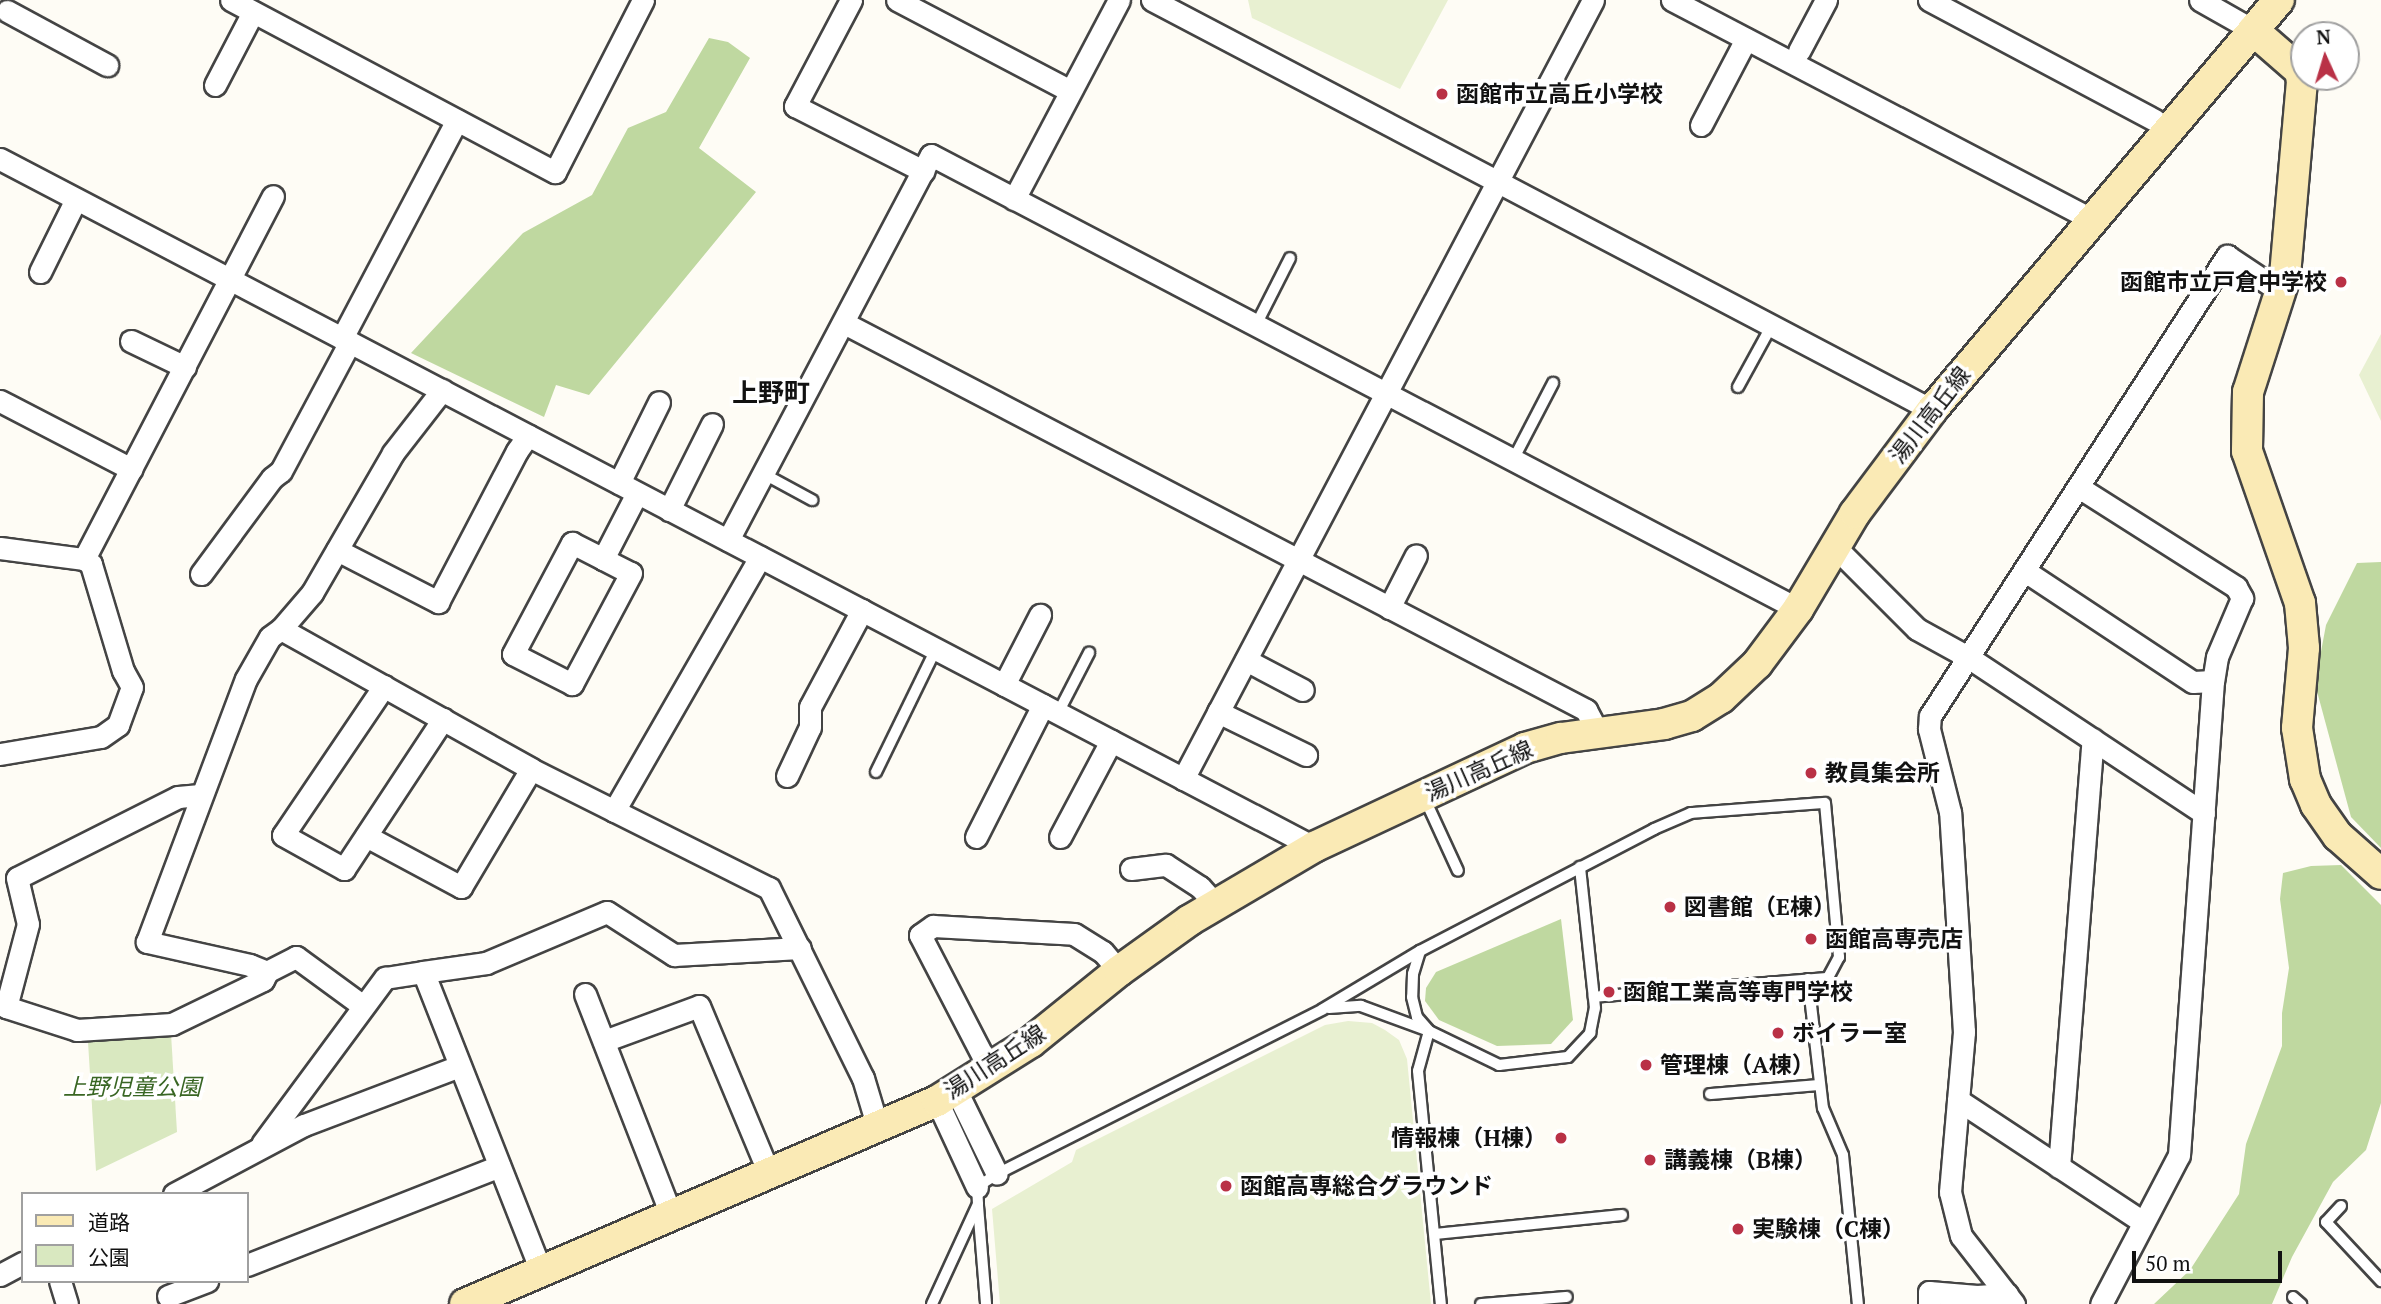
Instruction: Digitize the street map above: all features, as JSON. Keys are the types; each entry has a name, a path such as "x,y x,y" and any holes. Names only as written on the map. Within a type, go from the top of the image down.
{"street":[{"path":"230,0 263,10 555,172 641,1"},
{"path":"851,0 795,106 923,171"},
{"path":"897,0 1070,91"},
{"path":"1014,199 1119,0"},
{"path":"1152,0 1932,410"},
{"path":"1183,779 1593,0"},
{"path":"1672,0 2093,220"},
{"path":"1800,51 1826,0"},
{"path":"1929,0 2155,120"},
{"path":"2200,0 2253,30 2300,71 2302,81 2289,249 2281,292 2253,372 2245,428 2247,451 2300,603 2304,648 2297,720 2298,748 2305,779 2326,821 2348,848 2381,874"},
{"name":"湯川高丘線","path":"465,1304 878,1128 947,1095 1031,1042 1119,971 1216,905 1314,847 1525,748 1561,738 1664,724 1692,716 1721,698 1757,664 1798,609 1834,546 1932,410 2279,0"},
{"path":"9,10 107,65"},
{"path":"215,85 263,10"},
{"path":"1701,125 1746,39"},
{"path":"201,574 272,478 281,471 457,120"},
{"path":"728,540 931,155 1798,609"},
{"path":"0,159 1314,847"},
{"path":"84,559 273,196"},
{"path":"40,272 76,199"},
{"path":"2010,1299 1961,1236 1951,1192 1964,1032 1950,812 1929,729 1930,716 2080,488 2227,256 2281,292"},
{"path":"844,323 1586,710 1599,734"},
{"path":"131,341 185,367"},
{"path":"267,972 250,965 147,943 246,679 270,637 312,593 393,453 442,390"},
{"path":"618,483 659,402"},
{"path":"2,407 131,469"},
{"path":"669,510 712,424"},
{"path":"337,550 438,601 528,435"},
{"path":"2080,488 2236,587 2242,598 2217,657 2213,681 2179,1155 2101,1304"},
{"path":"603,559 638,493"},
{"path":"572,543 603,559 631,573 572,684 513,654 572,543"},
{"path":"1834,546 1917,629 1968,657 2204,813"},
{"path":"0,548 84,559 91,564 123,671 132,687 118,725 101,737 0,754"},
{"path":"1390,608 1416,555"},
{"path":"614,811 760,557"},
{"path":"2025,571 2193,682 2213,681"},
{"path":"787,775 810,727 810,707 862,610"},
{"path":"1004,685 1041,615"},
{"path":"281,628 531,769 769,888 863,1078 878,1128"},
{"path":"1246,660 1303,690"},
{"path":"384,687 283,835 344,869 443,719"},
{"path":"975,837 1051,709"},
{"path":"1218,712 1306,755"},
{"path":"2059,1167 2093,739"},
{"path":"1060,836 1111,741"},
{"path":"366,836 461,887 531,769"},
{"path":"200,796 178,797 16,878 28,924 6,1007 77,1030 172,1024 262,979 267,972 296,957 363,1006"},
{"path":"1131,869 1167,865 1200,887 1216,905"},
{"path":"260,1146 385,978 486,963 607,912 674,955 800,948"},
{"path":"990,1070 920,934 933,926 1074,934 1103,953 1119,971"},
{"path":"424,972 541,1271"},
{"path":"585,994 671,1215"},
{"path":"604,1041 699,1006 769,1173"},
{"path":"178,1192 304,1125 459,1066"},
{"path":"947,1095 997,1174"},
{"path":"947,1095 977,1196"},
{"path":"1958,1100 2143,1222"},
{"path":"248,1265 499,1166"},
{"path":"0,1275 21,1264"},
{"path":"61,1283 67,1304"},
{"path":"168,1294 201,1283"},
{"path":"1929,1304 1930,1292 2010,1299"}],"lane":[{"path":"1256,325 1290,258"},
{"path":"1738,387 1772,325"},
{"path":"1513,460 1553,383"},
{"path":"764,474 813,500"},
{"path":"876,772 936,649"},
{"path":"1051,709 1089,653"},
{"path":"1423,795 1458,870"},
{"path":"932,1304 977,1196 997,1174 1323,1009 1420,951 1580,867 1691,813 1825,803 1839,957 1828,978 1594,997"},
{"path":"1323,1009 1361,1006 1429,1031 1499,1065 1568,1057 1590,1033 1594,1019 1580,867"},
{"path":"1420,951 1413,974 1412,997 1417,1017 1429,1031"},
{"path":"1808,979 1823,1108 1843,1155 1858,1304"},
{"path":"1429,1031 1418,1071 1441,1304"},
{"path":"1710,1094 1821,1085"},
{"path":"977,1196 986,1304"},
{"path":"2341,1206 2326,1222 2381,1281"},
{"path":"1435,1234 1622,1215"},
{"path":"1481,1304 1567,1297"}],"green space":[{"path":"1248,0 1448,0 1400,89 1252,18"},
{"path":"709,38 728,42 750,58 699,148 756,192 589,395 556,385 544,417 411,353 523,233 592,195 628,128 666,112"},
{"path":"2381,334 2381,421 2359,375"},
{"path":"2381,562 2381,848 2351,817 2315,684 2326,625 2357,563"},
{"path":"2341,865 2381,905 2381,1103 2366,1150 2333,1182 2292,1257 2272,1304 2154,1304 2190,1270 2239,1194 2246,1144 2282,1046 2282,1013 2289,968 2280,899 2283,873 2311,866"},
{"path":"1561,919 1573,1020 1551,1044 1497,1046 1439,1020 1425,1001 1426,988 1436,972"},
{"name":"函館高専総合グラウンド","path":"1348,1021 1372,1023 1385,1030 1399,1040 1407,1059 1431,1304 1000,1304 992,1209 1072,1162 1076,1150 1325,1025"},
{"name":"上野児童公園","path":"171,1034 177,1132 96,1171 88,1042"}],"place":[{"name":"函館市立高丘小学校","path":"1442,94"},
{"name":"函館市立戸倉中学校","path":"2341,282"},
{"name":"教員集会所","path":"1811,773"},
{"name":"図書館（E棟）","path":"1670,907"},
{"name":"函館高専売店","path":"1811,939"},
{"name":"函館工業高等専門学校","path":"1609,992"},
{"name":"ボイラー室","path":"1778,1033"},
{"name":"管理棟（A棟）","path":"1646,1065"},
{"name":"情報棟（H棟）","path":"1561,1138"},
{"name":"講義棟（B棟）","path":"1650,1160"},
{"name":"函館高専総合グラウンド","path":"1226,1186"},
{"name":"実験棟（C棟）","path":"1738,1229"}],"district":[{"name":"上野町","path":"771,393"}]}
